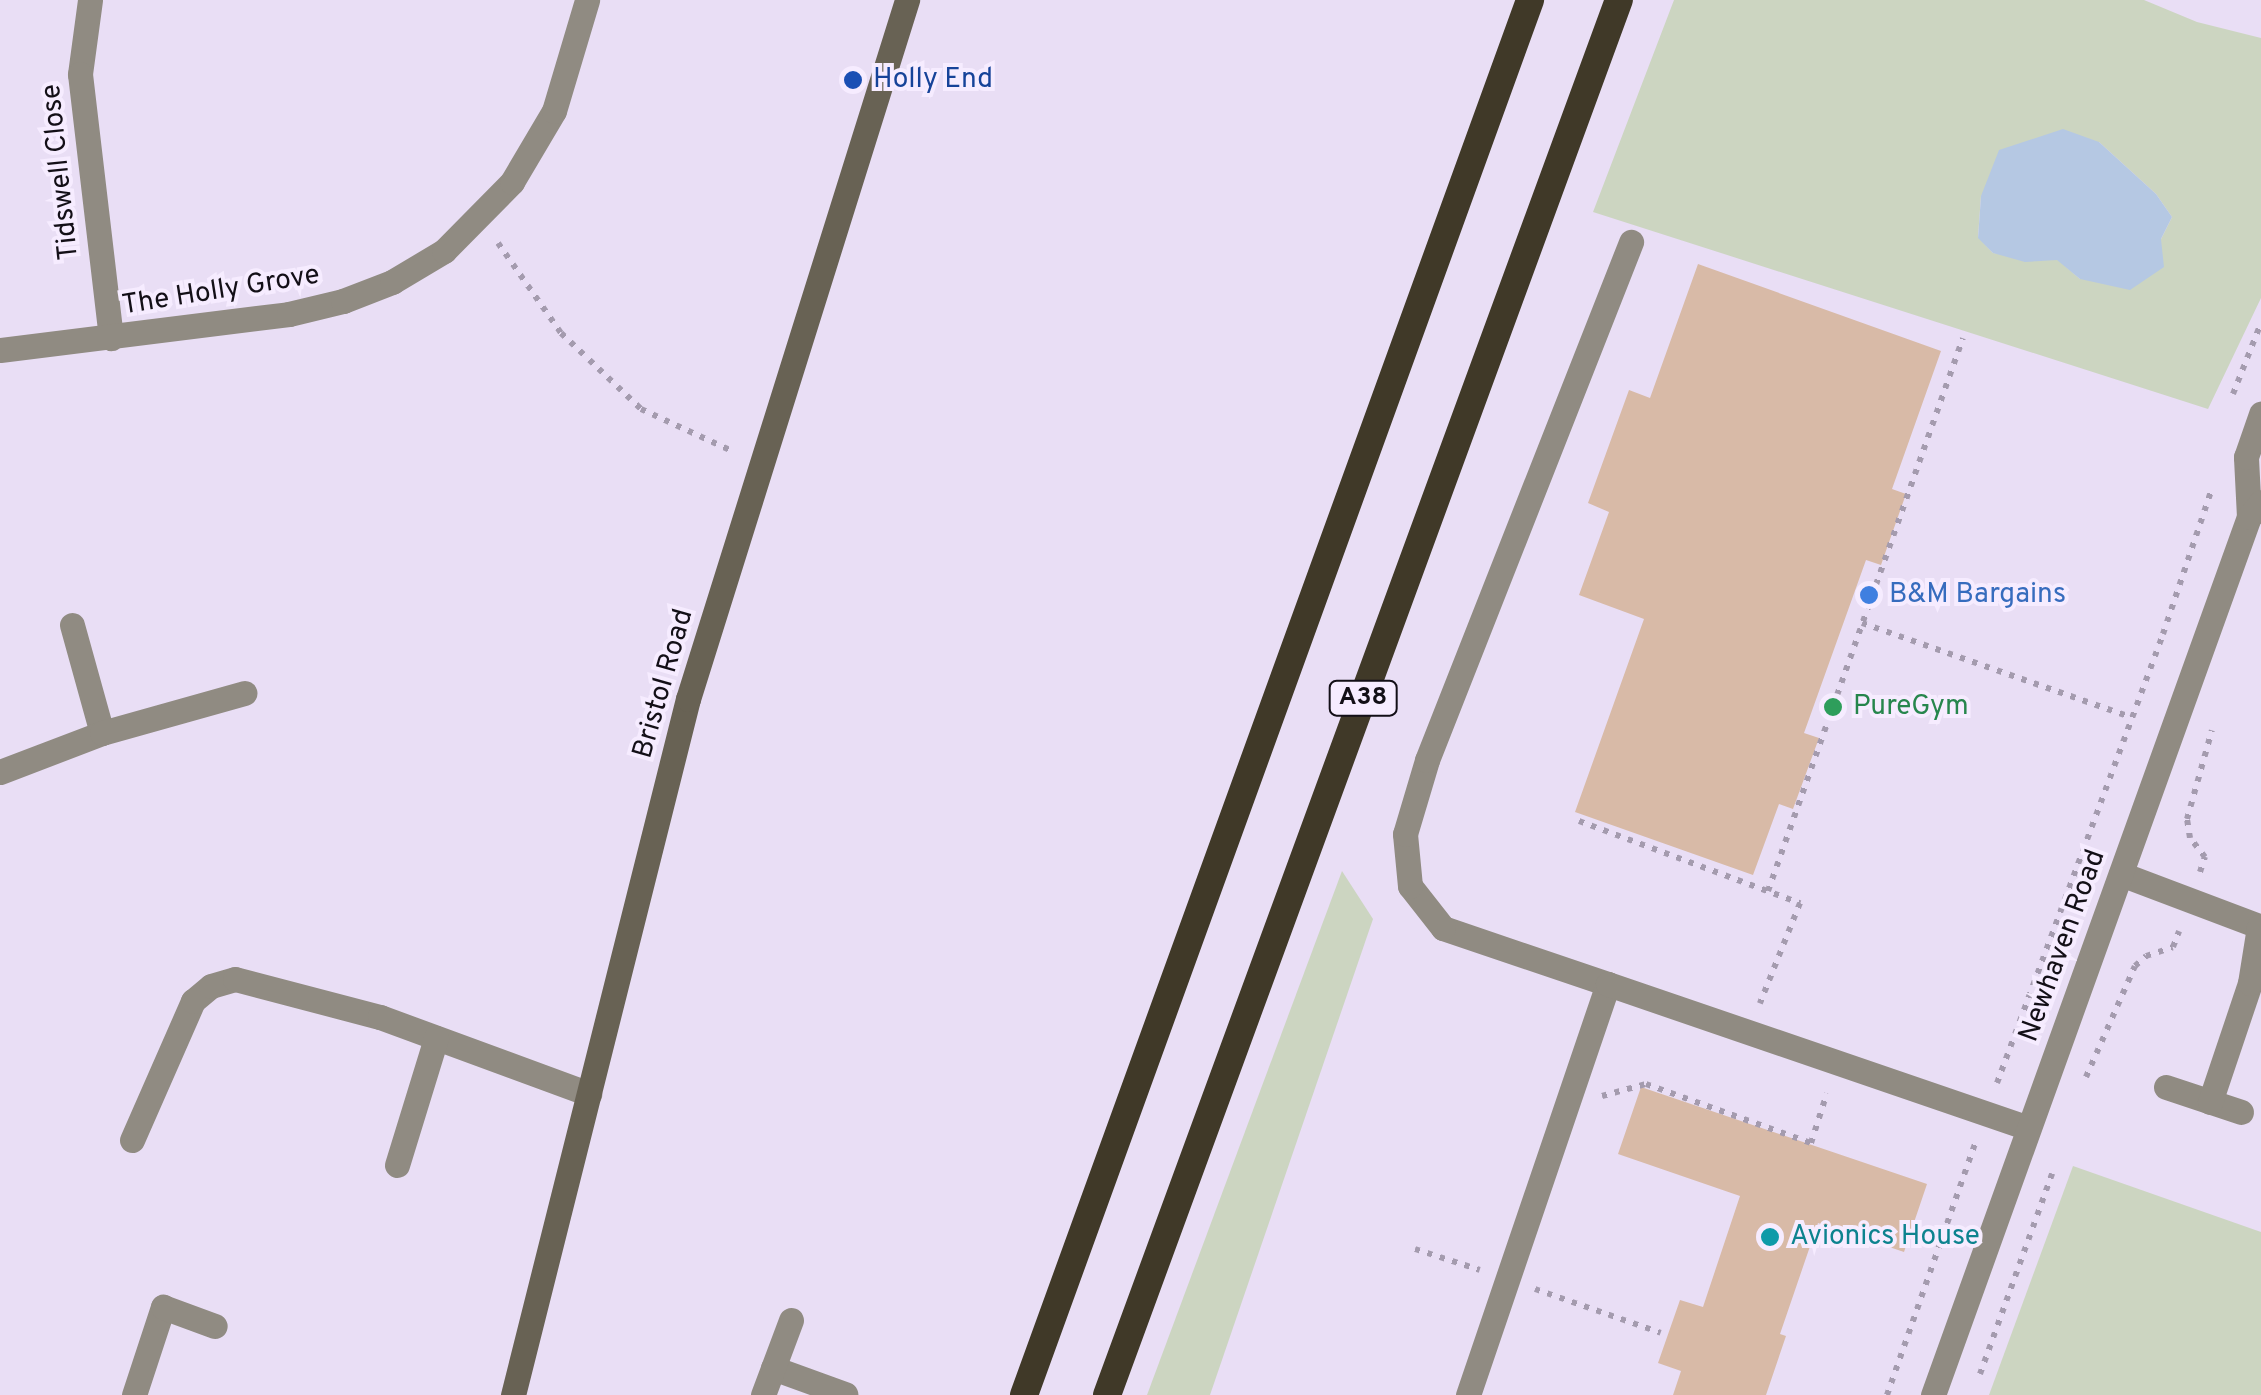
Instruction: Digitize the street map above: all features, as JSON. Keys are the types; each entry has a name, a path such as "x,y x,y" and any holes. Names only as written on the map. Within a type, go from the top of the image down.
{"highway":[{"path":"1024,1395 1530,0"},
{"name":"A38","path":"1107,1395 1619,0"}],"main road":[{"name":"Bristol Road","path":"513,1395 688,700 907,0"}],"street":[{"name":"Tidswell Close","path":"90,0 80,74 111,338"},
{"name":"The Holly Grove","path":"0,350 290,314 343,301 405,274 444,250 512,182 554,112 587,0"},
{"path":"1631,242 1428,760 1405,834 1410,886 1443,928 2028,1128"},
{"name":"Newhaven Road","path":"1933,1395 2255,510 2246,457 2261,414"},
{"path":"72,625 102,733"},
{"path":"0,772 102,733 244,692"},
{"path":"2121,874 2260,927 2250,983 2210,1102"},
{"path":"132,1140 194,1001 211,986 235,979 380,1017 589,1094"},
{"path":"1468,1395 1511,1280 1608,984"},
{"path":"397,1165 436,1038"},
{"path":"2166,1086 2241,1112"},
{"path":"134,1395 163,1307 215,1326"},
{"path":"763,1395 791,1320"},
{"path":"773,1368 845,1394"}],"path":[{"path":"481,217 561,333 641,409 761,464"},
{"path":"2228,410 2247,375 2261,323"},
{"path":"1768,890 1962,338"},
{"path":"1887,1395 2215,479"},
{"path":"1862,623 2130,717"},
{"path":"2084,1084 2135,966 2159,950 2173,948 2192,902 2205,857 2190,838 2187,818 2214,714"},
{"path":"1579,821 1800,903 1749,1031"},
{"path":"1567,1104 1646,1084 1811,1143 1838,1062"},
{"path":"1979,1377 2058,1158"},
{"path":"1415,1249 1491,1274"},
{"path":"1539,1290 1660,1333"}],"green space":[{"path":"1674,0 2144,0 2197,22 2261,38 2261,298 2208,409 1593,212","holes":["2099,142 2156,194 2172,217 2161,239 2080,279 2057,259 1993,253 1978,237 1981,196"]},
{"path":"1342,871 1373,919 1210,1395 1147,1395"},
{"path":"2073,1166 2261,1232 2261,1395 1989,1395"}],"water":[{"path":"2063,129 2099,142 2156,194 2172,217 2161,239 2164,267 2130,290 2080,279 2057,260 2025,262 1993,253 1978,238 1981,196 1999,150"}],"building":[{"path":"1698,264 1941,351 1892,489 1906,494 1881,565 1866,560 1804,733 1819,738 1793,809 1779,804 1753,875 1575,812 1644,619 1579,595 1609,512 1588,503 1629,390 1650,398"},
{"name":"Avionics House","path":"1641,1087 1927,1184 1904,1252 1818,1223 1780,1334 1786,1336 1766,1395 1673,1395 1681,1371 1658,1363 1680,1300 1703,1307 1740,1196 1618,1154"}],"place":[{"name":"Holly End","path":"853,80"},
{"name":"B&M Bargains","path":"1869,595"},
{"name":"PureGym","path":"1833,707"},
{"name":"Avionics House","path":"1770,1237"}]}
